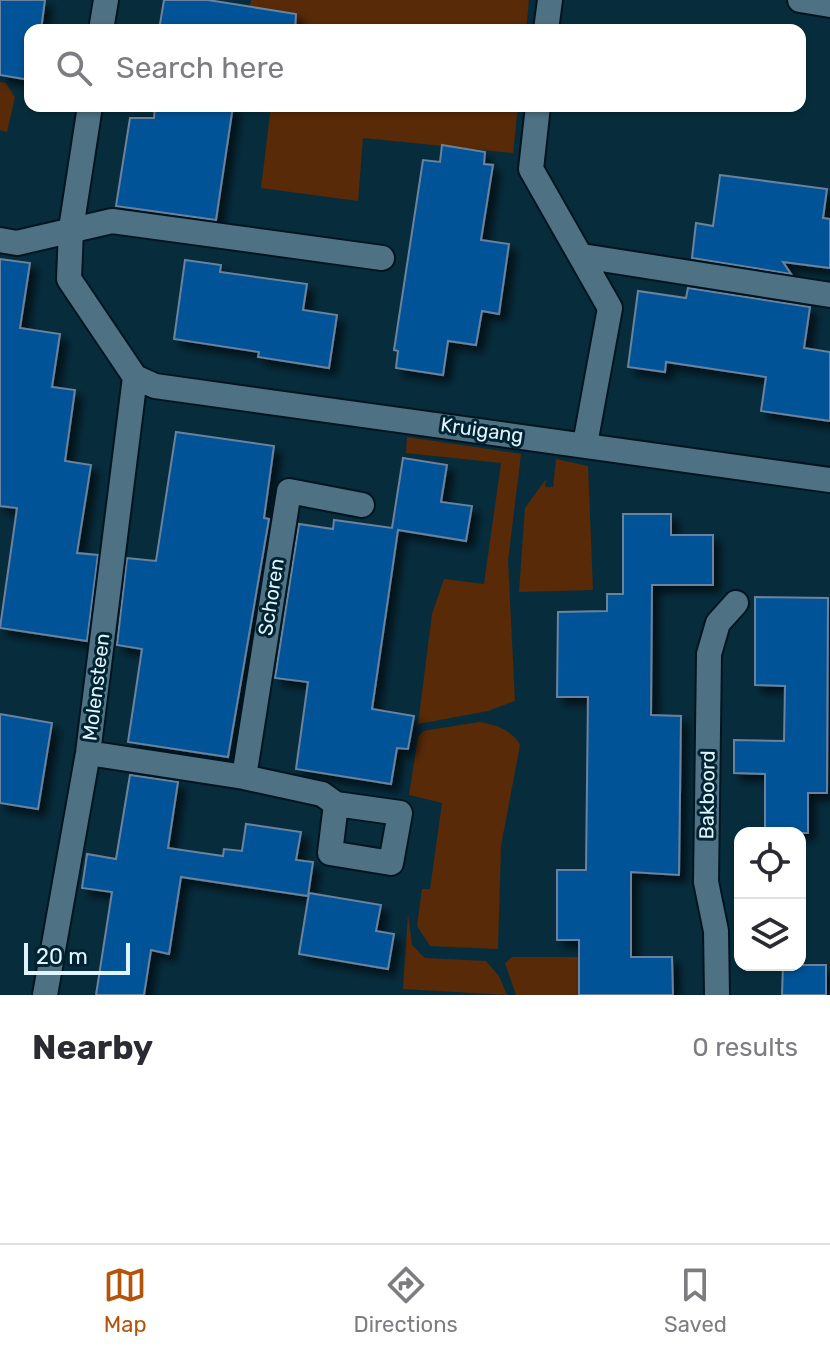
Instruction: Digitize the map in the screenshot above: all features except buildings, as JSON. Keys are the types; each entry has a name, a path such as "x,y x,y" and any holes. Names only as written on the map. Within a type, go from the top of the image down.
{"street":[{"path":"102,24 106,0"},
{"path":"547,24 550,0"},
{"path":"800,0 830,5"},
{"path":"89,112 71,229 69,279 135,377"},
{"path":"537,112 531,169 610,308 585,444"},
{"path":"0,240 17,243 112,221 382,258"},
{"path":"582,256 830,295"},
{"name":"Kruigang","path":"135,377 155,386 830,480"},
{"name":"Molensteen","path":"45,995 88,753 135,377"},
{"name":"Schoren","path":"244,777 289,491 362,505"},
{"name":"Bakboord","path":"717,995 716,931 706,882 709,654 718,623 736,603"},
{"path":"88,753 244,777 322,794 336,804"}],"shaded area":[{"path":"251,0 529,0 527,24 247,22"},
{"path":"0,82 6,83 15,97 7,132 0,130"},
{"path":"270,112 517,112 513,153 363,138 358,201 261,188"},
{"path":"407,437 521,454 508,561 515,701 488,711 418,724 432,614 444,579 484,584 501,463 406,453"},
{"path":"556,459 588,466 593,590 519,592 525,508 546,479 545,487 553,487"},
{"path":"479,722 503,729 520,745 501,846 498,949 430,946 417,926 422,889 430,889 442,803 409,795 418,737 423,731"},
{"path":"408,914 412,945 425,958 486,961 499,976 507,995 403,989"},
{"path":"512,957 578,957 578,995 516,995 505,963"}]}
